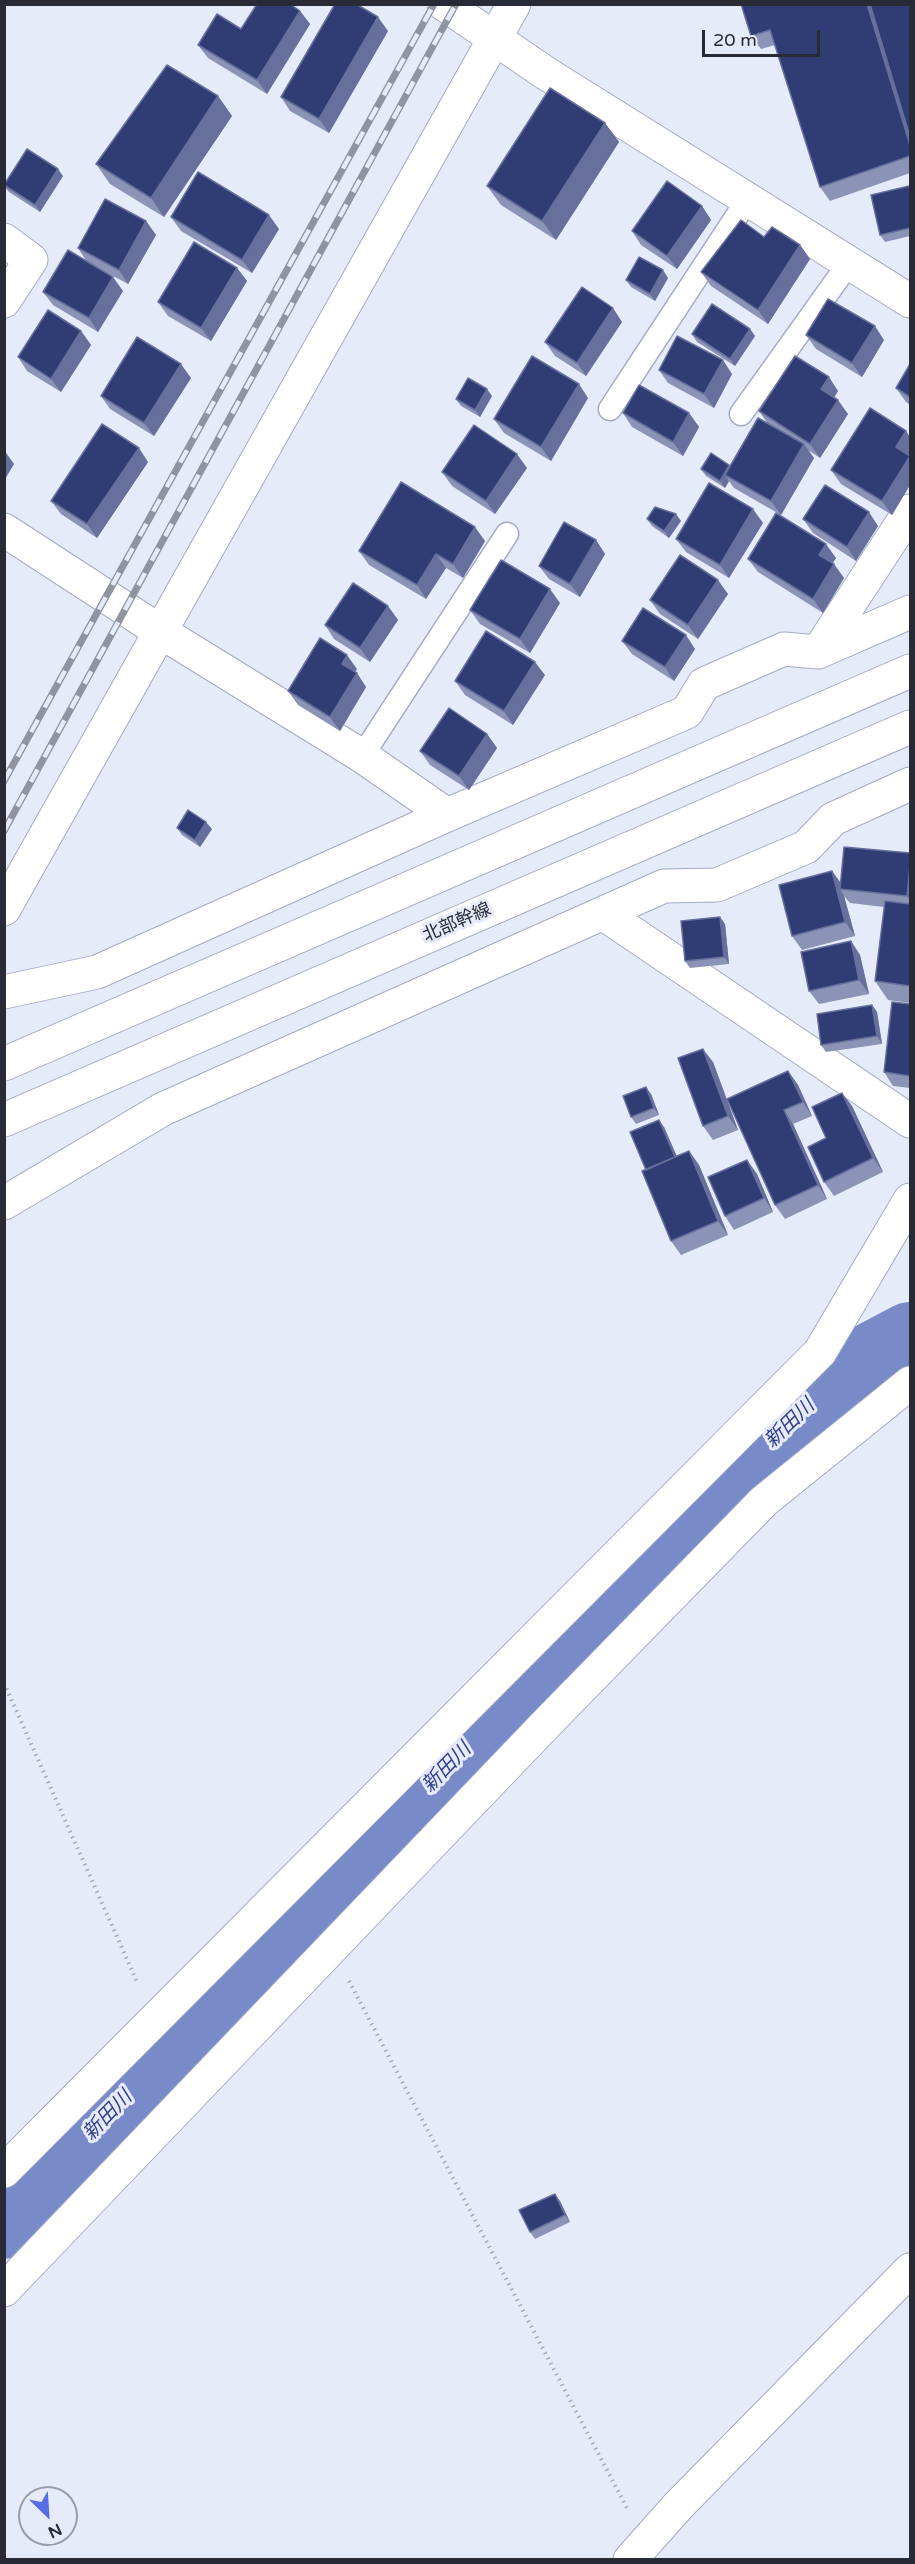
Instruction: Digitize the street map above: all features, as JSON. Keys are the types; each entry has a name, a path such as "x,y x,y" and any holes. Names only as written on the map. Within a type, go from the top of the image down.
{"street":[{"path":"444,4 547,74 910,301"},
{"path":"4,909 497,38 514,4"},
{"path":"4,240 31,260 4,301"},
{"path":"818,652 910,511"},
{"path":"4,530 161,632 362,756 447,815"},
{"path":"4,992 97,972 447,815 687,712 704,684 774,653 784,649 818,652 910,612"},
{"path":"4,1064 910,671"},
{"name":"北部幹線","path":"4,1120 910,726"},
{"path":"4,1203 163,1109 664,886 717,885 806,847 833,819 910,784"},
{"path":"604,914 910,1121"},
{"path":"4,2171 820,1352 910,1200"},
{"path":"4,2290 764,1501 910,1383"},
{"path":"638,2551 678,2506 910,2270"}],"lane":[{"path":"610,409 748,199"},
{"path":"741,414 849,263"},
{"path":"362,756 507,534"}],"path":[{"path":"4,1683 154,2020"},
{"path":"331,1948 638,2551"}],"building":[{"path":"257,4 290,4 300,11 257,80 198,45 217,14 241,29"},
{"path":"335,4 356,4 378,17 319,119 281,97"},
{"path":"741,4 867,4 910,145 910,156 820,187 770,30 751,36"},
{"path":"870,4 910,4 910,137"},
{"path":"167,65 218,96 151,198 96,164"},
{"path":"550,88 605,123 542,221 487,186"},
{"path":"27,149 58,169 35,205 4,185"},
{"path":"198,172 269,215 242,260 171,217"},
{"path":"667,181 702,206 667,256 632,231"},
{"path":"909,186 910,228 880,235 871,195"},
{"path":"105,199 146,221 119,270 78,248"},
{"path":"741,220 764,237 772,227 800,245 758,310 701,272"},
{"path":"194,242 237,268 201,328 158,302"},
{"path":"68,250 113,277 89,318 43,292"},
{"path":"639,257 663,270 650,294 626,280"},
{"path":"582,287 613,308 577,363 545,342"},
{"path":"828,299 875,326 852,363 806,335"},
{"path":"712,304 750,329 730,359 692,334"},
{"path":"48,310 81,331 51,379 18,357"},
{"path":"677,336 723,360 704,394 659,370"},
{"path":"137,337 181,364 144,423 101,396"},
{"path":"532,356 579,384 541,447 494,419"},
{"path":"795,356 829,377 821,389 838,400 810,444 759,411"},
{"path":"910,364 910,397 896,388"},
{"path":"468,378 487,389 475,410 456,399"},
{"path":"639,385 689,413 673,442 623,413"},
{"path":"870,408 906,431 896,447 910,456 882,501 831,470"},
{"path":"758,418 804,444 771,501 725,475"},
{"path":"102,424 139,448 87,524 51,501"},
{"path":"474,425 517,454 486,501 442,472"},
{"path":"711,453 729,465 720,481 701,469"},
{"path":"401,482 475,527 453,564 436,554 417,585 359,551"},
{"path":"709,483 753,509 720,565 676,539"},
{"path":"825,485 869,512 847,547 803,519"},
{"path":"655,507 676,514 664,531 647,519"},
{"path":"776,513 826,544 819,555 834,564 813,599 748,559"},
{"path":"564,522 596,540 570,584 539,566"},
{"path":"680,555 718,580 688,625 650,600"},
{"path":"501,560 550,589 520,639 470,610"},
{"path":"353,583 388,606 360,648 325,625"},
{"path":"643,608 686,635 665,667 622,641"},
{"path":"486,631 535,662 504,711 455,681"},
{"path":"320,638 347,655 342,664 357,673 330,717 288,691"},
{"path":"449,708 487,734 459,776 420,751"},
{"path":"188,810 206,822 195,840 177,828"},
{"path":"844,847 910,853 907,896 840,889"},
{"path":"832,871 845,922 792,936 779,885"},
{"path":"885,901 910,904 910,986 875,981"},
{"path":"720,917 724,957 685,961 681,921"},
{"path":"851,941 859,980 809,991 801,952"},
{"path":"892,1002 910,1004 910,1076 884,1072"},
{"path":"872,1005 877,1036 821,1045 817,1014"},
{"path":"703,1049 728,1116 703,1126 678,1058"},
{"path":"788,1071 803,1102 784,1110 818,1185 775,1205 727,1099"},
{"path":"646,1087 654,1108 631,1117 623,1096"},
{"path":"842,1093 873,1158 824,1182 808,1147 826,1138 812,1107"},
{"path":"659,1120 675,1157 646,1170 630,1132"},
{"path":"689,1151 718,1221 671,1241 642,1171"},
{"path":"747,1160 764,1198 725,1216 708,1177"},
{"path":"555,2194 565,2215 530,2232 519,2210"}],"waterway":[{"name":"新田川","path":"4,2223 640,1571 840,1375 910,1338"}],"railway":[{"path":"4,781 434,4"},
{"path":"4,831 456,4"}]}
